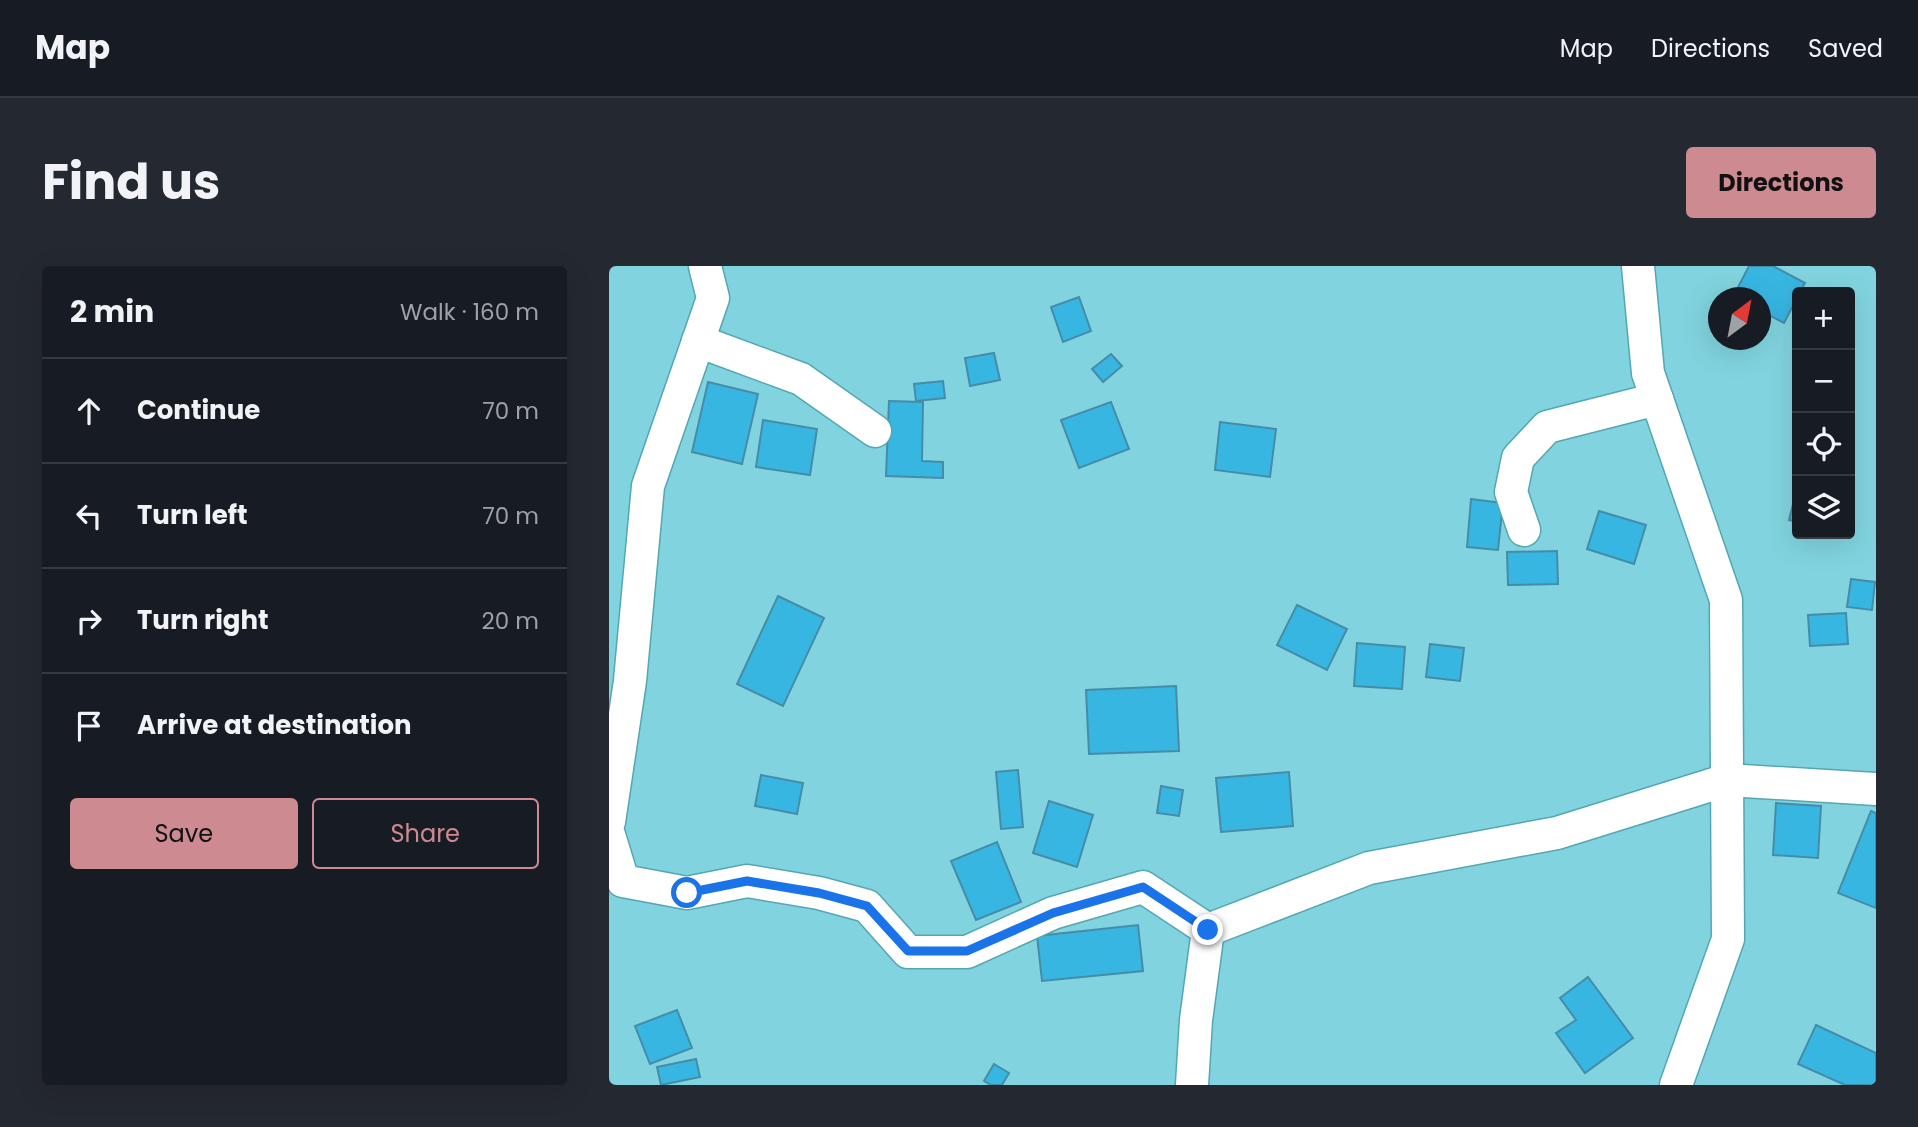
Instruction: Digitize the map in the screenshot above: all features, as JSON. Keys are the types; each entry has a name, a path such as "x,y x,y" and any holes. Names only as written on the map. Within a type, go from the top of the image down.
{"street":[{"path":"609,822 630,681 648,486 713,298 705,266"},
{"path":"1638,266 1649,373 1726,600 1728,939 1677,1085"},
{"path":"698,341 801,379 875,431"},
{"path":"1524,530 1511,492 1518,458 1547,428 1657,399"},
{"path":"1208,930 1369,868 1557,833 1727,780 1876,789"},
{"path":"609,835 616,883 687,893 747,881 819,893 867,906 908,951 967,951 1053,913 1143,887 1208,930"},
{"path":"1192,1085 1196,1020 1208,930"}],"building":[{"path":"1749,266 1773,266 1805,283 1803,287 1792,287 1792,308 1784,323 1771,316 1771,287 1738,287"},
{"path":"1079,297 1091,331 1063,342 1051,307"},
{"path":"994,353 1000,380 970,386 965,358"},
{"path":"1111,354 1122,366 1103,382 1092,369"},
{"path":"943,381 945,398 916,401 914,384"},
{"path":"708,382 758,394 742,464 692,452"},
{"path":"889,401 923,402 922,461 943,462 943,478 886,476"},
{"path":"1111,402 1129,449 1079,468 1061,420"},
{"path":"763,420 817,429 810,475 756,467"},
{"path":"1220,422 1276,429 1270,477 1215,470"},
{"path":"1471,499 1503,503 1498,550 1467,547"},
{"path":"1599,511 1646,525 1634,564 1587,549"},
{"path":"1557,551 1558,584 1508,585 1507,552"},
{"path":"1851,579 1875,582 1872,610 1847,607"},
{"path":"778,596 824,618 783,706 737,684"},
{"path":"1297,605 1347,629 1327,670 1277,645"},
{"path":"1846,613 1848,644 1810,646 1808,615"},
{"path":"1357,643 1405,647 1402,689 1354,686"},
{"path":"1430,644 1464,648 1460,681 1426,677"},
{"path":"1176,686 1179,751 1089,754 1086,690"},
{"path":"1018,770 1023,827 1001,829 996,772"},
{"path":"1289,772 1293,826 1221,832 1216,778"},
{"path":"761,775 803,783 797,814 755,806"},
{"path":"1161,786 1183,790 1179,816 1157,813"},
{"path":"1049,801 1093,815 1077,867 1033,853"},
{"path":"1776,803 1821,806 1818,858 1773,855"},
{"path":"1871,811 1876,813 1876,908 1838,893"},
{"path":"997,842 1021,902 976,920 951,861"},
{"path":"1138,925 1143,971 1042,981 1037,936"},
{"path":"1588,977 1633,1038 1585,1073 1556,1033 1576,1020 1560,998"},
{"path":"677,1010 692,1048 650,1064 635,1026"},
{"path":"1816,1025 1876,1053 1876,1085 1845,1085 1798,1064"},
{"path":"696,1059 700,1077 661,1085 657,1067"},
{"path":"994,1064 1009,1073 1002,1085 991,1085 984,1081"}],"route":[{"path":"687,893 747,881 819,893 867,906 908,951 967,951 1053,913 1143,887 1208,930"}]}
